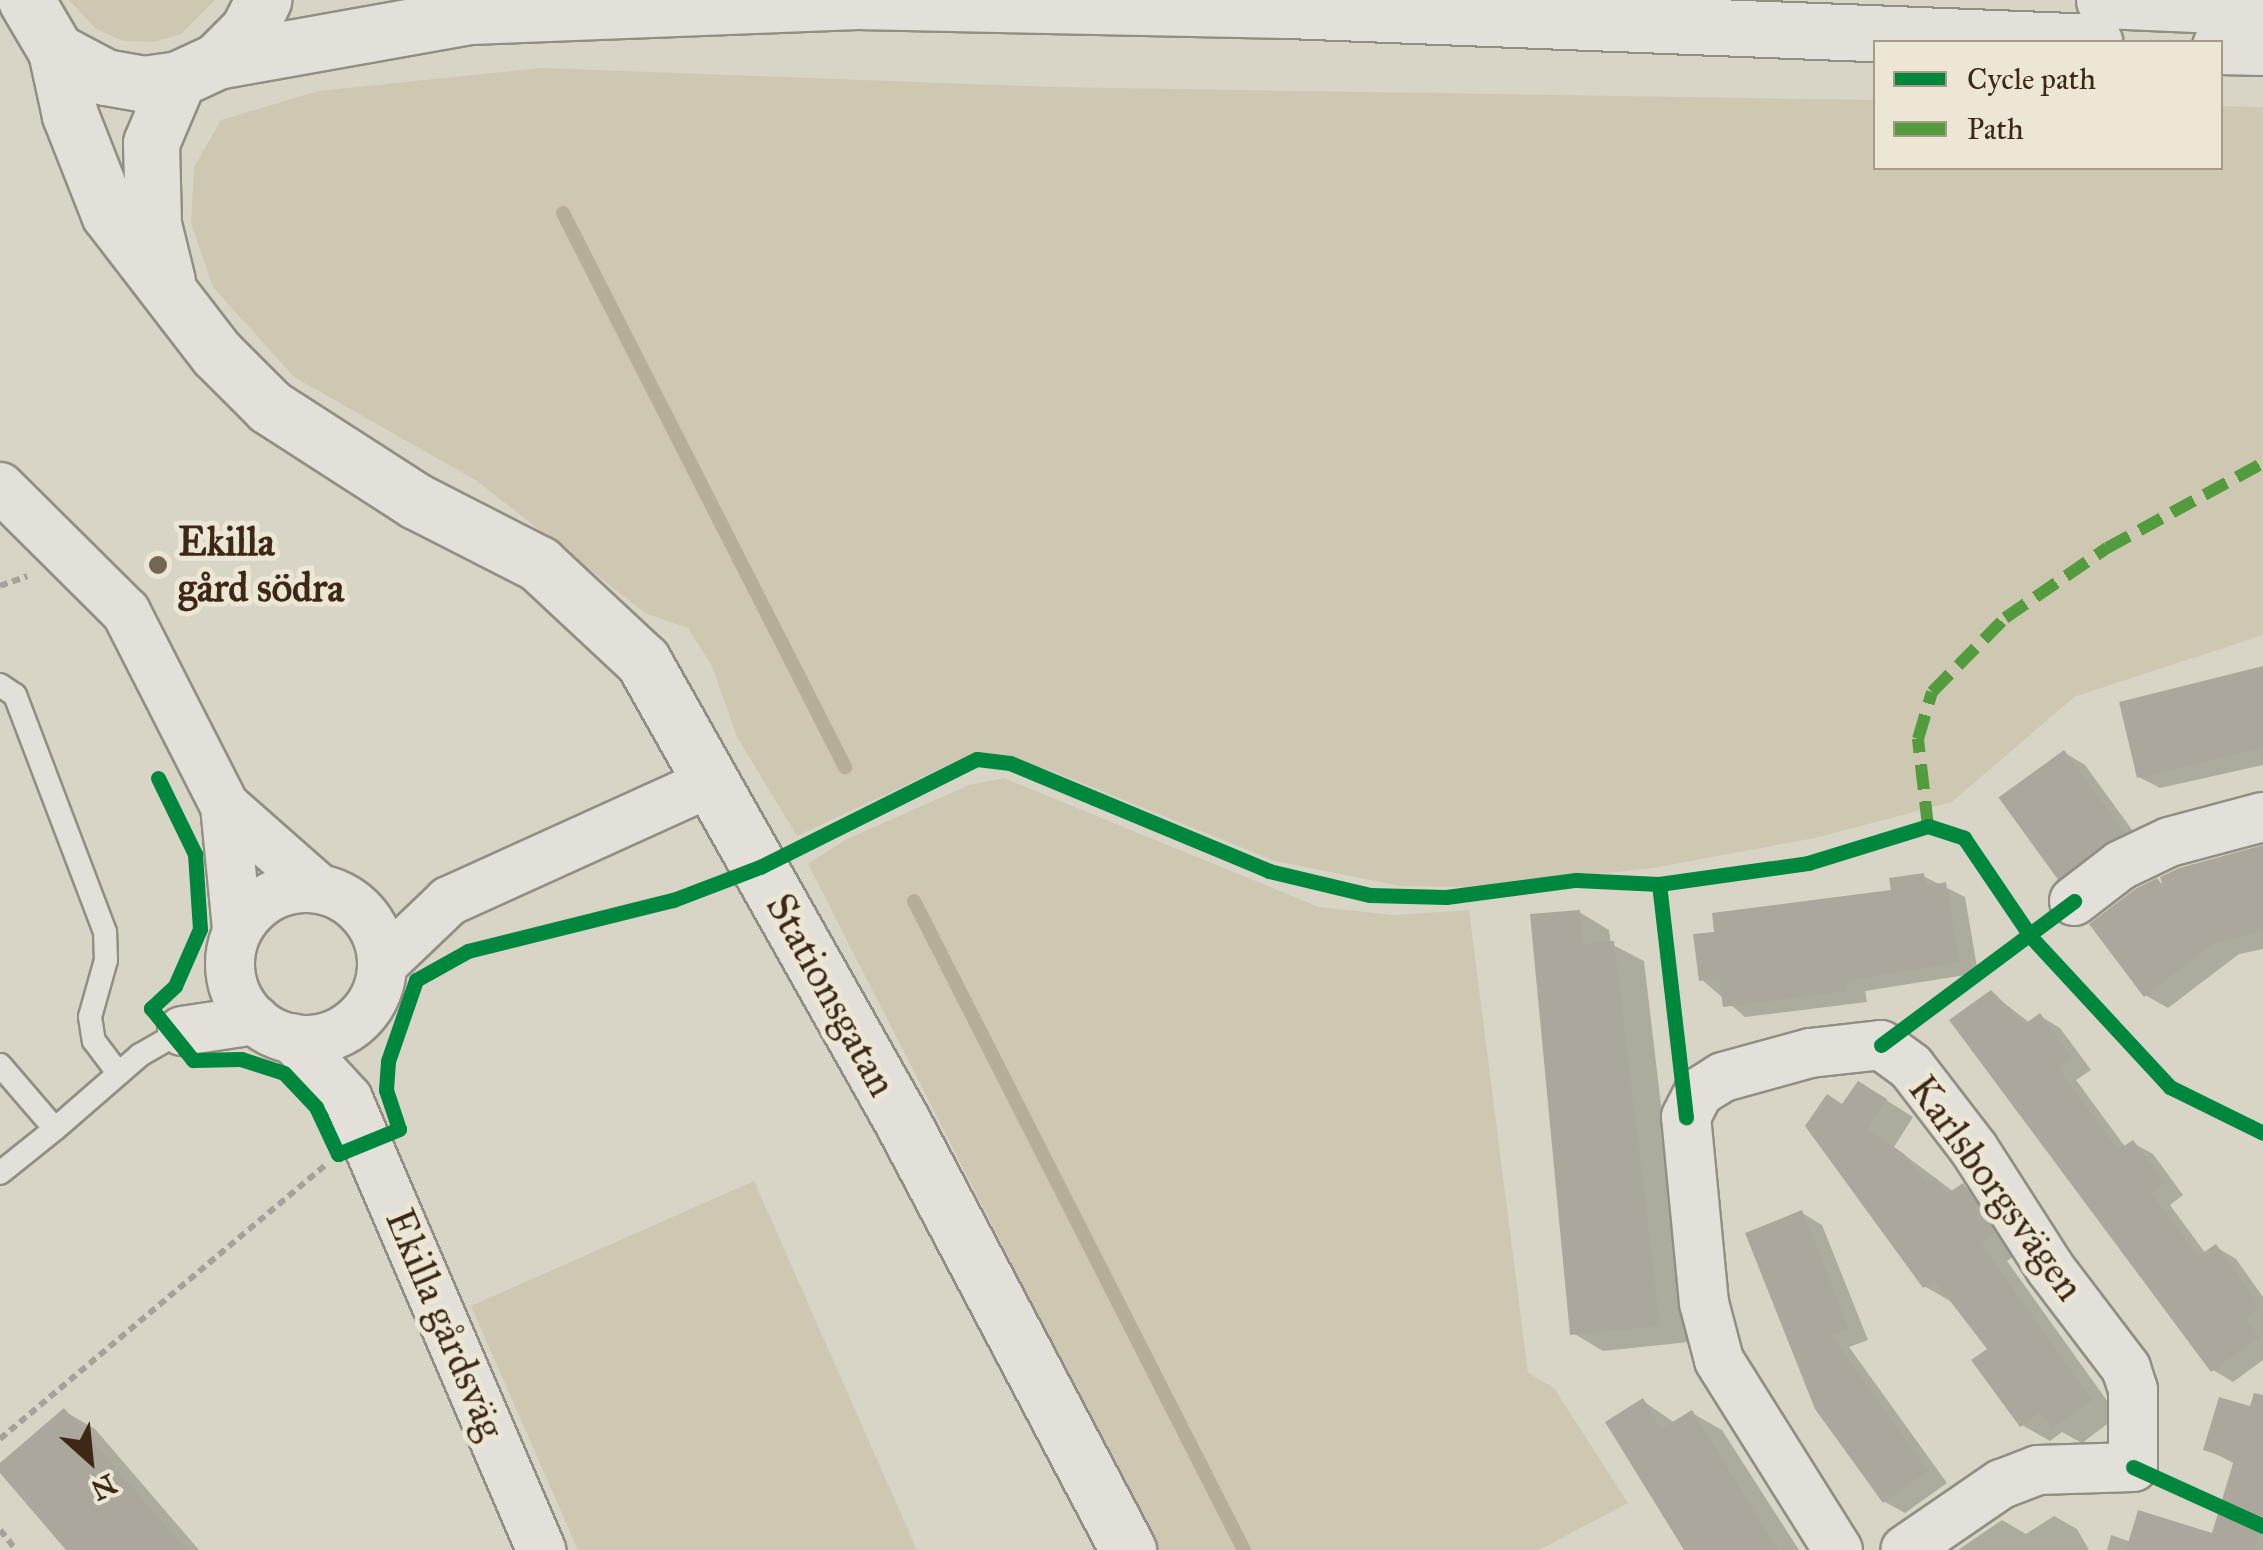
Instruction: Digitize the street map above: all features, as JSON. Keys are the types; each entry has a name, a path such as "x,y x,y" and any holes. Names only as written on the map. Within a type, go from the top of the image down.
{"main road":[{"path":"26,0 56,51 105,77 142,84 470,16 857,1 1288,10 2044,40"},
{"path":"198,70 248,30 264,0"},
{"path":"2104,0 2263,6"},
{"path":"2223,46 2263,47"},
{"name":"Stationsgatan","path":"56,51 70,115 109,214 216,354 270,407 416,501 539,564 642,661 902,1122 1128,1550"},
{"name":"Stationsgatan","path":"170,294 154,224 151,143 198,70"}],"street":[{"path":"0,486 126,612 224,806 238,930 230,977 182,1031"},
{"path":"382,966 449,901 709,783"},
{"path":"182,1031 273,1030 318,1039 353,1025 371,1005 382,966 375,929 224,806"},
{"path":"2074,901 2121,865 2169,842 2263,817"},
{"path":"238,930 271,896 333,894 449,901"},
{"path":"230,977 340,1119"},
{"path":"340,1119 353,1025"},
{"name":"Karlsborgsvägen","path":"1838,1550 1719,1360 1704,1303 1686,1117 1699,1092 1723,1077 1810,1053 1881,1044 1911,1066 1974,1149 2050,1268 2126,1368 2133,1390 2133,1468 2038,1470 2001,1484 1905,1550"},
{"name":"Ekilla gårdsväg","path":"340,1119 541,1550"}],"lane":[{"path":"0,685 15,695 106,932 106,960 90,1017 94,1042 118,1073"},
{"path":"0,1173 118,1073 182,1031"},
{"path":"0,1065 55,1130"}],"path":[{"path":"0,586 33,574"},
{"path":"0,1439 338,1154 340,1119"},
{"path":"0,1530 16,1550"}],"shaded area":[{"path":"69,0 215,0 181,34 153,42 123,41 96,29"},
{"path":"543,68 1053,87 1873,100 1873,170 2223,170 2223,106 2263,107 2263,635 2074,697 1952,802 1815,838 1653,868 1471,887 1401,886 1275,861 1047,769 976,752 797,836 737,737 712,666 688,628 645,613 477,481 294,377 213,287 191,223 194,167 221,120 318,91"},
{"path":"1004,778 1319,907 1393,915 1469,910 1528,1373 1554,1388 1628,1503 1539,1550 1158,1550 808,864 845,840 969,785"},
{"path":"754,1181 917,1550 578,1550 471,1306"}],"building":[{"path":"2263,666 2263,748 2137,778 2119,702"},
{"path":"2064,750 2124,833 2058,880 1998,798"},
{"path":"2263,845 2263,931 2215,942 2144,997 2089,924 2135,889 2157,878 2163,886 2160,877 2179,868"},
{"path":"1924,873 1926,886 1946,882 1959,962 1846,981 1847,991 1723,1007 1719,979 1699,981 1693,934 1714,932 1712,913 1891,890 1889,878"},
{"path":"1580,910 1582,944 1614,941 1660,1326 1570,1335 1530,914"},
{"path":"1991,990 2025,1024 2040,1013 2072,1058 2058,1068 2118,1150 2133,1140 2165,1183 2151,1193 2198,1256 2216,1244 2261,1308 2246,1318 2259,1337 2211,1372 1949,1020"},
{"path":"1858,1081 1887,1099 1867,1129 1904,1154 1927,1184 1936,1178 1947,1194 1963,1183 1995,1233 1981,1244 2092,1400 2052,1429 2040,1412 2020,1427 1971,1360 1987,1349 1934,1280 1923,1288 1805,1126 1827,1094 1842,1104"},
{"path":"1802,1210 1849,1329 1831,1335 1928,1471 1883,1503 1815,1409 1745,1233"},
{"path":"2254,1393 2263,1395 2263,1524 2255,1550 2126,1550 2138,1510 2212,1533 2234,1460 2203,1450 2219,1397 2250,1406"},
{"path":"1643,1398 1661,1429 1692,1410 1778,1550 1684,1550 1605,1422"},
{"path":"64,1408 186,1550 66,1550 0,1473 0,1463"}],"waterway":[{"path":"563,213 845,767"},
{"path":"914,901 1244,1550"}],"marked path":[{"path":"1928,826 1918,739 1932,692 2005,618 2107,548 2263,463"}],"cycle path":[{"path":"158,778 195,854 200,929 175,986 151,1008 193,1060 241,1059 284,1073 316,1107 338,1154 399,1129 386,1090 388,1061 416,980 468,951 673,900 760,867 977,759 1010,763 1269,871 1370,895 1446,897 1576,880 1659,884 1808,863 1928,826 1964,838 2031,937 2170,1087 2263,1133"},
{"path":"1659,884 1686,1117"},
{"path":"1881,1045 2074,901"},
{"path":"2133,1467 2263,1526"}],"place":[{"name":"Ekilla gård södra","path":"158,565"}]}
